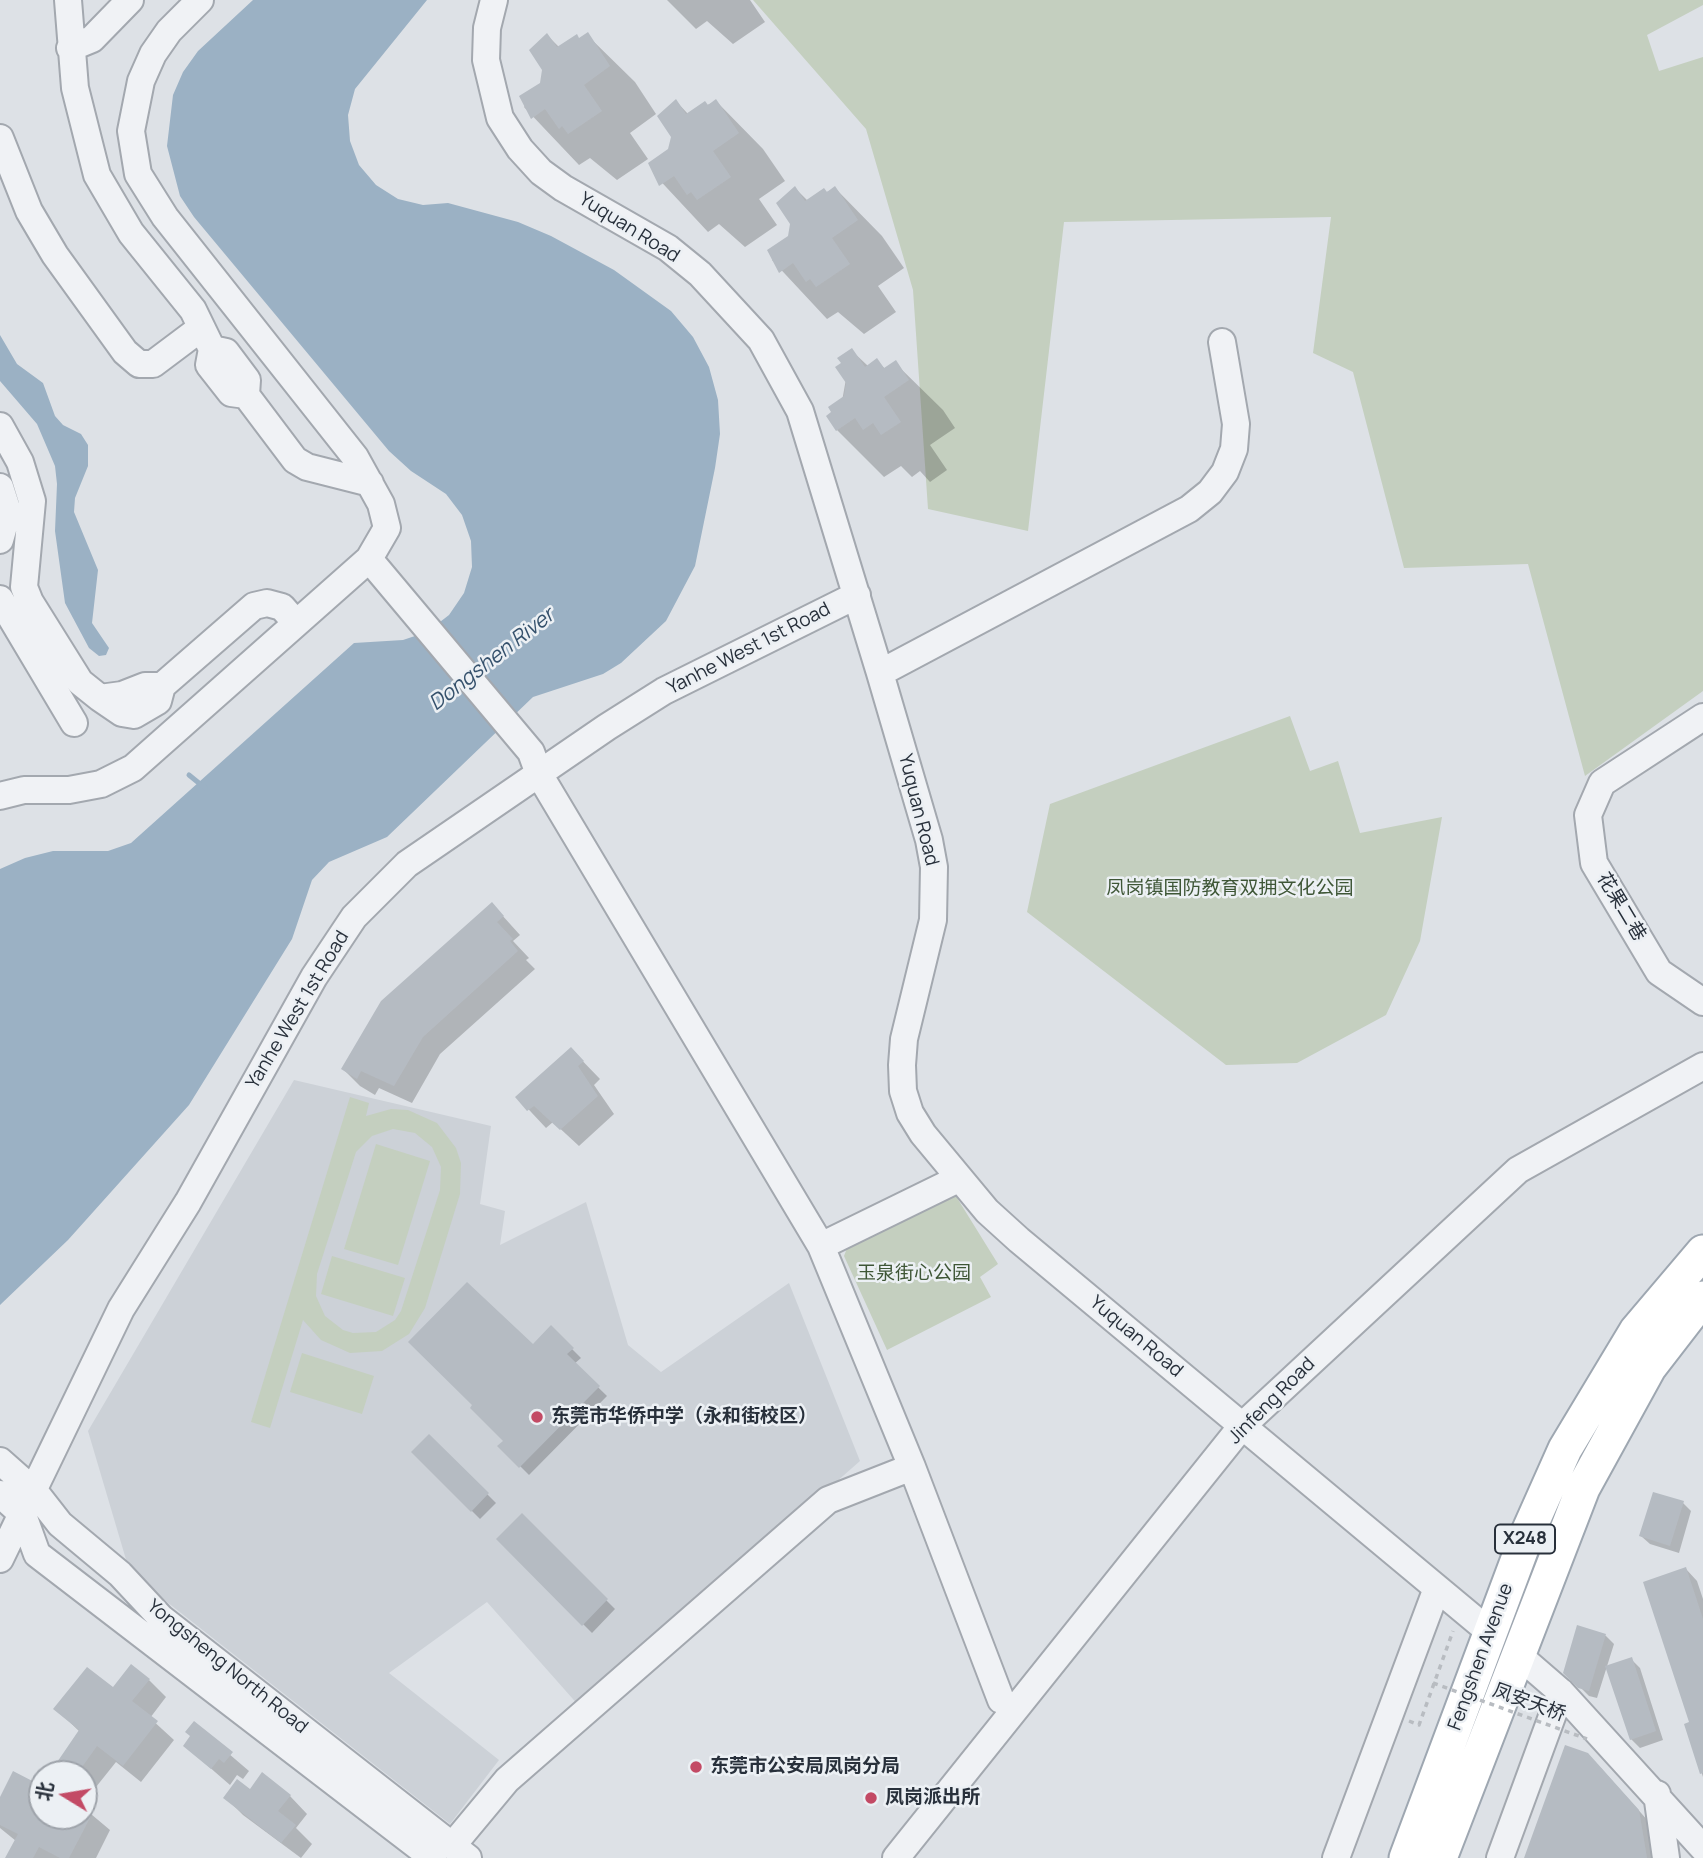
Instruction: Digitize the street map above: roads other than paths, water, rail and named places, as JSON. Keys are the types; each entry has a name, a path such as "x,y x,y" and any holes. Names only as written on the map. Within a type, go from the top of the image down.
{"main road":[{"name":"Fengshen Avenue","path":"1406,1858 1536,1511 1575,1429 1636,1331 1703,1252"},
{"name":"Fengshen Avenue","path":"1440,1858 1564,1529 1598,1457 1649,1368 1703,1298"}],"street":[{"path":"68,0 75,88 97,175 114,209 193,310 206,338 226,352 247,380 246,395 295,460 307,467 370,483"},
{"path":"71,48 92,39 130,0"},
{"path":"0,796 24,790 69,790 101,784 133,768 369,559 387,528 382,504 355,457 165,217 138,174 131,131 141,80 153,54 169,31 200,0"},
{"name":"Yuquan Road","path":"494,0 487,28 486,60 500,118 520,149 541,172 563,188 668,248 734,308 761,340 800,411 929,840 936,892 931,930 904,1039 903,1091 910,1113 958,1179 987,1211 1019,1240 1491,1633"},
{"path":"0,138 29,211 55,254 125,352 139,364 153,364 206,338"},
{"path":"880,673 1189,509 1210,492 1225,472 1234,449 1236,424 1222,342"},
{"path":"0,426 20,462 32,501 12,570 80,682 100,698 122,695 145,686 162,687 254,606 267,603 282,607 296,623"},
{"path":"0,486 8,512 0,540"},
{"path":"369,559 531,752 539,774 821,1246 912,1467 1001,1700"},
{"name":"Yanhe West 1st Road","path":"0,1559 29,1504 121,1309 188,1202 314,977 354,917 407,864 664,691 857,595"},
{"path":"0,599 75,723"},
{"name":"花果二巷","path":"1703,717 1602,783 1588,815 1594,863 1659,972 1703,1002"},
{"name":"Jinfeng Road","path":"896,1858 1242,1426 1518,1170 1703,1066"},
{"path":"821,1246 958,1179"},
{"name":"Yongsheng North Road","path":"0,1461 29,1504 37,1554 451,1854"},
{"path":"451,1854 507,1780 828,1500 912,1467"},
{"name":"Yongsheng North Road","path":"0,1494 29,1504 60,1524 120,1574 161,1618 451,1854"},
{"path":"1336,1858 1437,1588"},
{"path":"1517,1654 1561,1692 1657,1794 1703,1848"},
{"path":"1500,1858 1561,1692"},
{"path":"1657,1794 1666,1858"}],"water":[{"name":"Dongshen River","path":"253,0 427,0 355,89 348,115 350,141 359,165 376,185 398,199 423,205 448,203 518,222 551,236 614,270 671,311 693,337 709,367 718,400 720,434 715,468 695,566 666,621 621,663 603,674 533,697 387,837 329,862 312,880 292,939 189,1105 68,1240 0,1305 0,869 25,858 53,851 108,851 131,843 354,643 403,640 427,632 449,615 464,593 472,567 471,541 462,515 446,494 411,471 389,451 194,217 180,196 167,146 173,95 183,72 198,51"},
{"path":"0,335 17,364 43,383 55,416 63,425 81,434 88,445 88,466 75,498 74,512 98,570 92,623 109,648 106,655 99,656 89,648 65,603 55,531 55,466 37,424 0,381"}],"waterway":[{"path":"189,775 205,788"}],"place":[{"name":"东莞市华侨中学（永和街校区）","path":"537,1417"},
{"name":"东莞市公安局凤岗分局","path":"696,1767"},
{"name":"凤岗派出所","path":"871,1798"}],"park label":[{"name":"凤岗镇国防教育双拥文化公园","path":"1230,889"},
{"name":"玉泉街心公园","path":"914,1274"}]}
